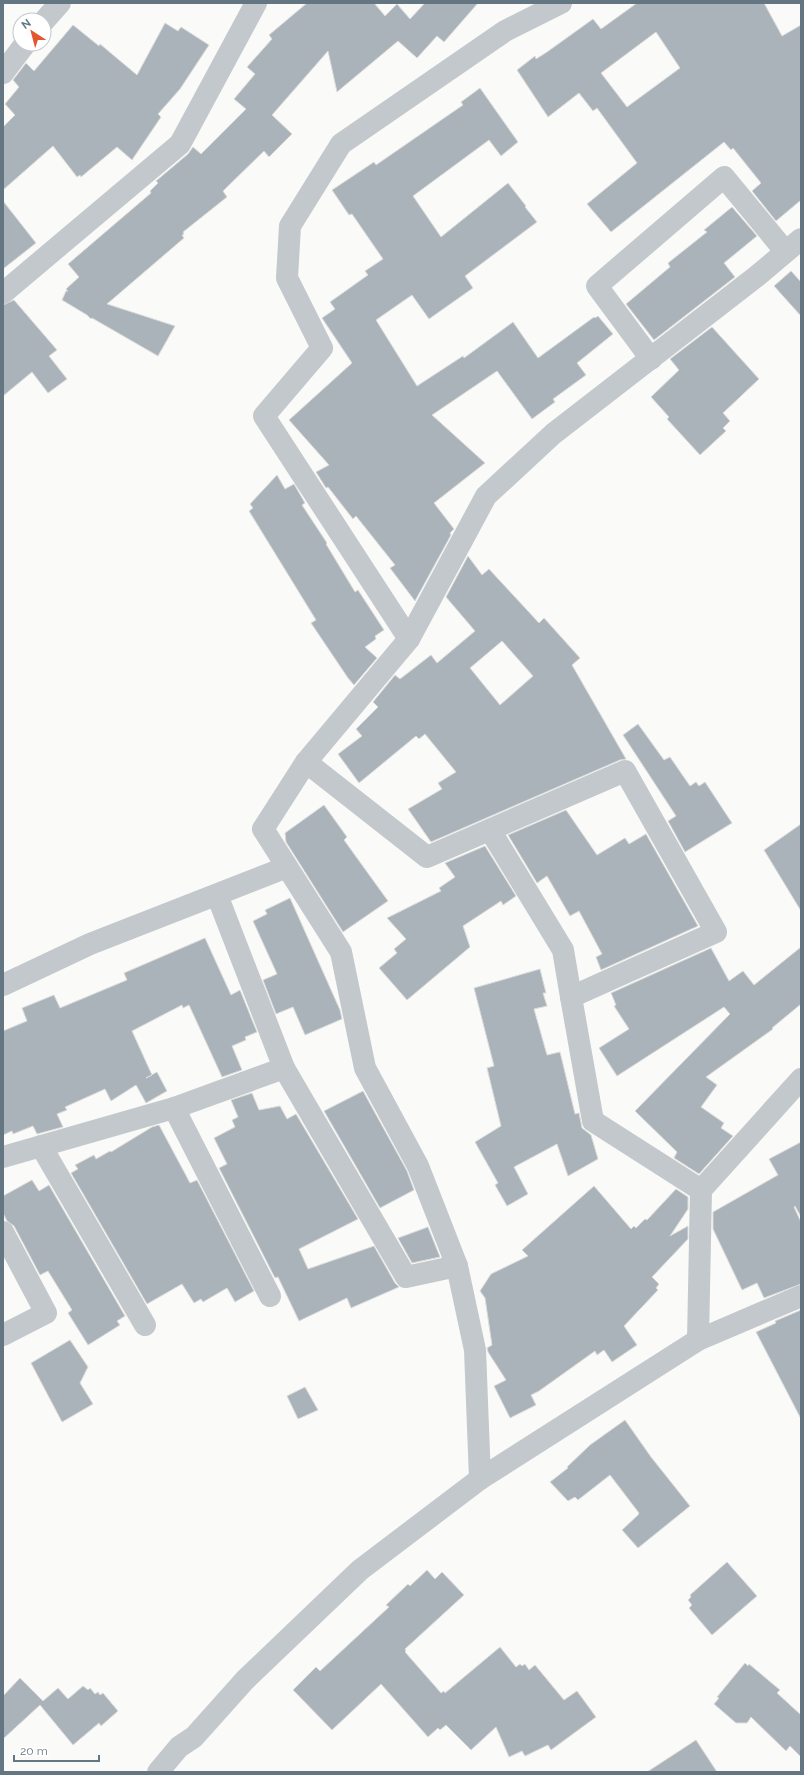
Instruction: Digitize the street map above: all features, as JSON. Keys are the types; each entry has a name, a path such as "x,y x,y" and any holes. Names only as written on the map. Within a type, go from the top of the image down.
{"street":[{"path":"52,12 60,3"},
{"path":"3,293 180,144 256,3"},
{"path":"409,639 264,416 322,348 287,278 290,226 341,144 505,31 561,3"},
{"path":"3,73 18,52"},
{"path":"480,1479 475,1350 458,1266 418,1166 365,1068 341,952 263,829 306,762 409,639 486,496 553,434 651,359 757,276 793,245 724,177 596,286 651,359"},
{"path":"306,762 427,857 625,771 716,932 571,997"},
{"path":"490,830 563,950 593,1121 701,1190"},
{"path":"3,985 90,944 287,867"},
{"path":"216,895 284,1068 406,1277 458,1266"},
{"path":"3,1157 174,1108 284,1068"},
{"path":"698,1340 701,1190 801,1079"},
{"path":"174,1108 270,1296"},
{"path":"41,1146 145,1325"},
{"path":"3,1232 46,1313 3,1335"},
{"path":"158,1772 179,1747 194,1737 244,1680 360,1570 480,1479 698,1340 801,1296"}],"building":[{"path":"307,3 374,3 385,16 397,4 410,19 425,3 478,3 444,42 437,36 417,58 398,41 337,92 328,51 272,115 292,134 269,157 264,151 223,191 227,197 183,232 184,234 182,235 184,238 107,304 175,326 158,356 92,318 91,319 62,300 66,291 68,291 66,289 79,277 68,264 151,193 150,191 158,183 156,181 188,154 193,147 201,154 246,109 234,99 255,74 247,67 272,39 269,35"},
{"path":"637,3 764,3 782,36 801,25 801,200 776,221 752,191 761,183 733,148 731,150 724,142 611,232 587,204 637,163 597,108 593,111 579,93 548,117 517,70 535,56 536,59 547,52 593,19 601,29","holes":["656,32 680,68 627,107 601,73"]},
{"path":"165,23 178,31 181,27 209,45 180,89 158,114 161,117 132,160 117,147 81,177 80,175 77,177 53,146 3,190 3,127 15,115 5,104 19,87 13,80 26,63 34,71 50,52 52,52 52,50 73,25 99,46 100,44 137,75"},
{"path":"480,88 518,142 501,156 489,140 413,196 441,237 508,183 537,222 465,276 473,288 429,319 412,295 376,320 417,386 463,356 464,358 513,322 538,358 594,317 595,318 598,316 613,334 577,363 586,375 553,399 555,402 532,419 497,371 432,415 485,463 434,503 454,529 450,533 451,535 415,601 390,568 395,565 356,516 353,519 328,487 326,488 316,472 329,465 289,420 352,363 322,318 335,309 330,302 368,275 365,271 383,259 352,214 349,215 332,190 374,162 376,165 463,105 461,102"},
{"path":"3,201 36,243 3,269"},
{"path":"732,207 757,236 724,263 735,277 654,340 626,304 670,267 668,263 707,232 704,230"},
{"path":"791,271 801,282 801,316 774,286"},
{"path":"14,300 57,350 49,356 67,379 48,393 32,372 3,396 3,305"},
{"path":"712,327 759,379 723,413 730,421 723,428 726,431 700,455 667,419 669,417 651,397 679,370 670,359"},
{"path":"277,475 285,489 294,484 305,503 302,505 327,543 326,544 355,592 358,590 384,630 375,636 376,639 365,647 377,658 354,685 311,623 316,620 249,511 253,508 250,504"},
{"path":"468,556 482,575 489,569 539,623 544,618 580,658 572,665 626,759 620,760 431,842 408,809 442,789 438,783 456,772 425,734 419,739 416,736 359,783 338,754 362,736 356,729 378,707 373,702 395,675 400,679 431,655 437,663 475,631 446,597","holes":["502,641 533,676 500,705 470,668"]},
{"path":"638,724 664,760 670,757 690,786 696,782 699,786 705,782 732,823 685,852 668,821 676,816 623,735"},
{"path":"324,805 347,837 344,840 388,901 343,932 286,842 285,833"},
{"path":"566,810 597,855 625,838 629,844 646,834 698,926 601,970 596,957 602,954 579,911 570,916 547,876 537,883 508,835"},
{"path":"801,824 801,911 764,850"},
{"path":"485,846 516,896 503,905 501,901 463,926 470,947 407,1000 379,968 397,953 394,949 406,939 387,918 441,891 439,888 455,877 445,863"},
{"path":"290,898 340,1010 342,1019 305,1035 293,1007 276,1014 263,980 277,974 253,921 267,914 265,910"},
{"path":"205,938 231,995 240,990 257,1032 245,1037 246,1040 232,1046 242,1070 222,1077 189,1005 183,1008 182,1005 132,1031 152,1075 157,1072 167,1091 146,1103 136,1085 111,1101 105,1089 65,1107 67,1110 57,1114 63,1127 37,1134 33,1126 13,1134 12,1131 3,1135 3,1031 27,1021 22,1008 54,995 60,1008 127,980 124,973"},
{"path":"801,947 801,1004 772,1028 773,1029 706,1077 717,1085 701,1107 724,1123 721,1128 733,1136 699,1174 674,1158 677,1152 635,1111 730,1014 724,1007 617,1076 599,1048 629,1029 614,1006 616,1005 611,993 711,948 729,981 743,971 754,985"},
{"path":"540,969 546,993 543,993 547,1006 534,1009 547,1055 560,1052 575,1114 579,1113 582,1128 591,1135 598,1159 568,1176 557,1144 514,1167 528,1194 507,1206 495,1185 498,1183 475,1142 501,1126 487,1068 494,1066 474,988"},
{"path":"363,1091 407,1171 414,1190 380,1208 324,1111"},
{"path":"252,1093 259,1110 280,1106 287,1119 296,1114 358,1219 299,1249 308,1269 374,1246 395,1283 399,1287 351,1308 347,1298 299,1321 278,1277 275,1278 219,1168 227,1164 214,1138 235,1127 232,1120 238,1117 231,1100"},
{"path":"159,1125 190,1183 197,1180 254,1291 235,1302 227,1288 203,1302 201,1299 194,1303 182,1284 147,1304 71,1173 78,1169 75,1165 94,1155 96,1159 110,1151 111,1152 152,1127"},
{"path":"801,1142 801,1217 795,1206 794,1207 801,1222 801,1284 764,1298 757,1283 742,1290 713,1229 713,1212 778,1175 769,1159"},
{"path":"32,1180 39,1191 49,1185 125,1316 117,1321 120,1325 88,1345 68,1313 72,1310 48,1271 40,1275 14,1226 7,1221 3,1213 3,1196"},
{"path":"594,1186 631,1229 634,1226 636,1228 645,1219 647,1220 676,1189 688,1197 688,1209 670,1236 688,1226 688,1239 652,1277 659,1284 656,1288 658,1290 624,1326 637,1345 612,1362 604,1350 597,1355 595,1351 539,1391 531,1395 536,1405 510,1418 494,1386 506,1380 488,1352 487,1348 492,1345 485,1298 480,1291 491,1274 528,1256 522,1250"},
{"path":"428,1227 440,1257 412,1263 398,1238"},
{"path":"801,1310 801,1419 756,1332 776,1323 775,1321"},
{"path":"70,1340 88,1367 80,1383 93,1404 62,1422 31,1363"},
{"path":"305,1387 318,1410 298,1419 287,1396"},
{"path":"625,1420 651,1457 690,1506 638,1548 622,1530 639,1513 610,1475 578,1500 575,1497 568,1501 550,1482 568,1468 567,1467 590,1445"},
{"path":"727,1562 757,1596 712,1635 689,1608 692,1605 688,1600 691,1597 690,1595"},
{"path":"427,1570 435,1579 442,1572 464,1595 405,1649 405,1652 441,1693 444,1691 445,1693 500,1647 516,1667 520,1664 522,1666 525,1664 529,1670 535,1665 564,1700 577,1691 596,1717 551,1750 548,1745 525,1756 522,1751 509,1757 496,1727 471,1750 446,1725 440,1730 438,1728 428,1737 381,1684 332,1730 293,1690 316,1667 320,1671 389,1607 386,1605 408,1584 410,1586"},
{"path":"745,1663 748,1666 749,1664 780,1690 777,1693 801,1715 801,1757 790,1746 786,1751 751,1717 747,1723 736,1723 714,1704 719,1698 717,1697"},
{"path":"20,1678 43,1701 58,1688 68,1699 83,1686 88,1690 90,1688 95,1694 98,1692 100,1695 103,1693 118,1711 101,1726 99,1723 73,1745 40,1705 3,1739 3,1696"},
{"path":"696,1740 717,1772 647,1772"}]}
